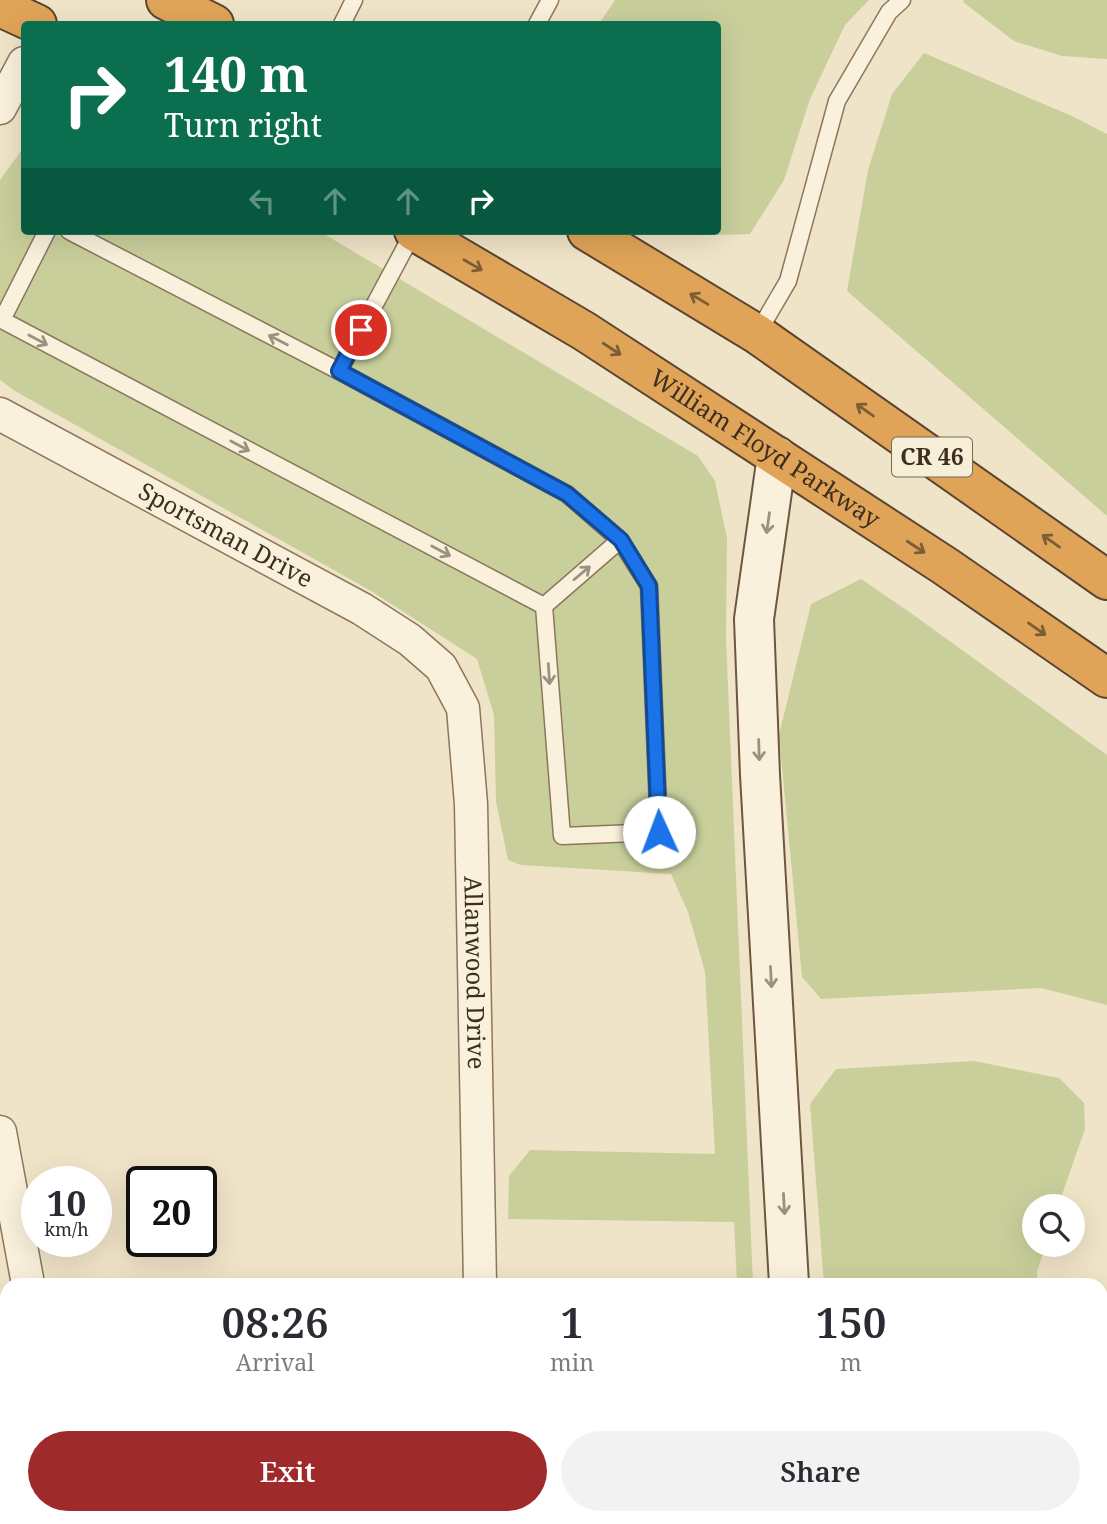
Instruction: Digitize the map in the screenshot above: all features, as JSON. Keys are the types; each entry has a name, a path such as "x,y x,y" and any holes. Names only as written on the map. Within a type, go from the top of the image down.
{"highway":[{"path":"166,0 211,19"},
{"path":"0,7 30,21"},
{"name":"William Floyd Parkway","path":"421,235 584,331 945,566 1107,678"},
{"name":"CR 46","path":"594,235 757,334 1107,580"}],"street":[{"path":"0,108 21,69"},
{"name":"Sportsman Drive","path":"0,415 362,609 410,640 441,667"},
{"path":"777,456 754,618 760,775 789,1278"},
{"name":"Allanwood Drive","path":"441,667 463,708 471,804 480,1278"},
{"path":"0,1132 27,1278"}],"lane":[{"path":"344,21 354,0"},
{"path":"539,21 550,0"},
{"path":"757,334 788,281 837,102 889,12 902,0"},
{"path":"45,235 2,320 544,606"},
{"path":"77,235 339,371 567,494 621,540 649,586 659,832 562,836 544,606"},
{"path":"339,371 412,235"},
{"path":"544,606 621,540"}],"green space":[{"path":"615,0 869,0 845,25 810,99 784,180 750,234 721,235 721,21 601,21"},
{"path":"1107,0 1107,59 1062,56 1014,41 963,2"},
{"path":"924,53 1072,116 1107,134 1107,516 847,291 868,170 892,94"},
{"path":"21,151 21,235 326,235 698,456 715,481 727,538 726,638 753,1278 737,1278 734,1222 508,1219 509,1176 530,1150 715,1154 705,972 688,912 671,874 521,865 508,860 496,801 494,715 477,659 371,591 15,391 0,380 0,180"},
{"path":"861,579 1107,755 1107,1005 1041,988 821,999 802,977 779,735 811,604"},
{"path":"974,1061 1059,1078 1084,1103 1085,1129 1062,1194 1022,1194 1022,1257 1042,1257 1038,1278 824,1278 810,1104 836,1069"}],"route":[{"path":"361,330 339,371 567,494 621,540 649,586 659,832"}]}
